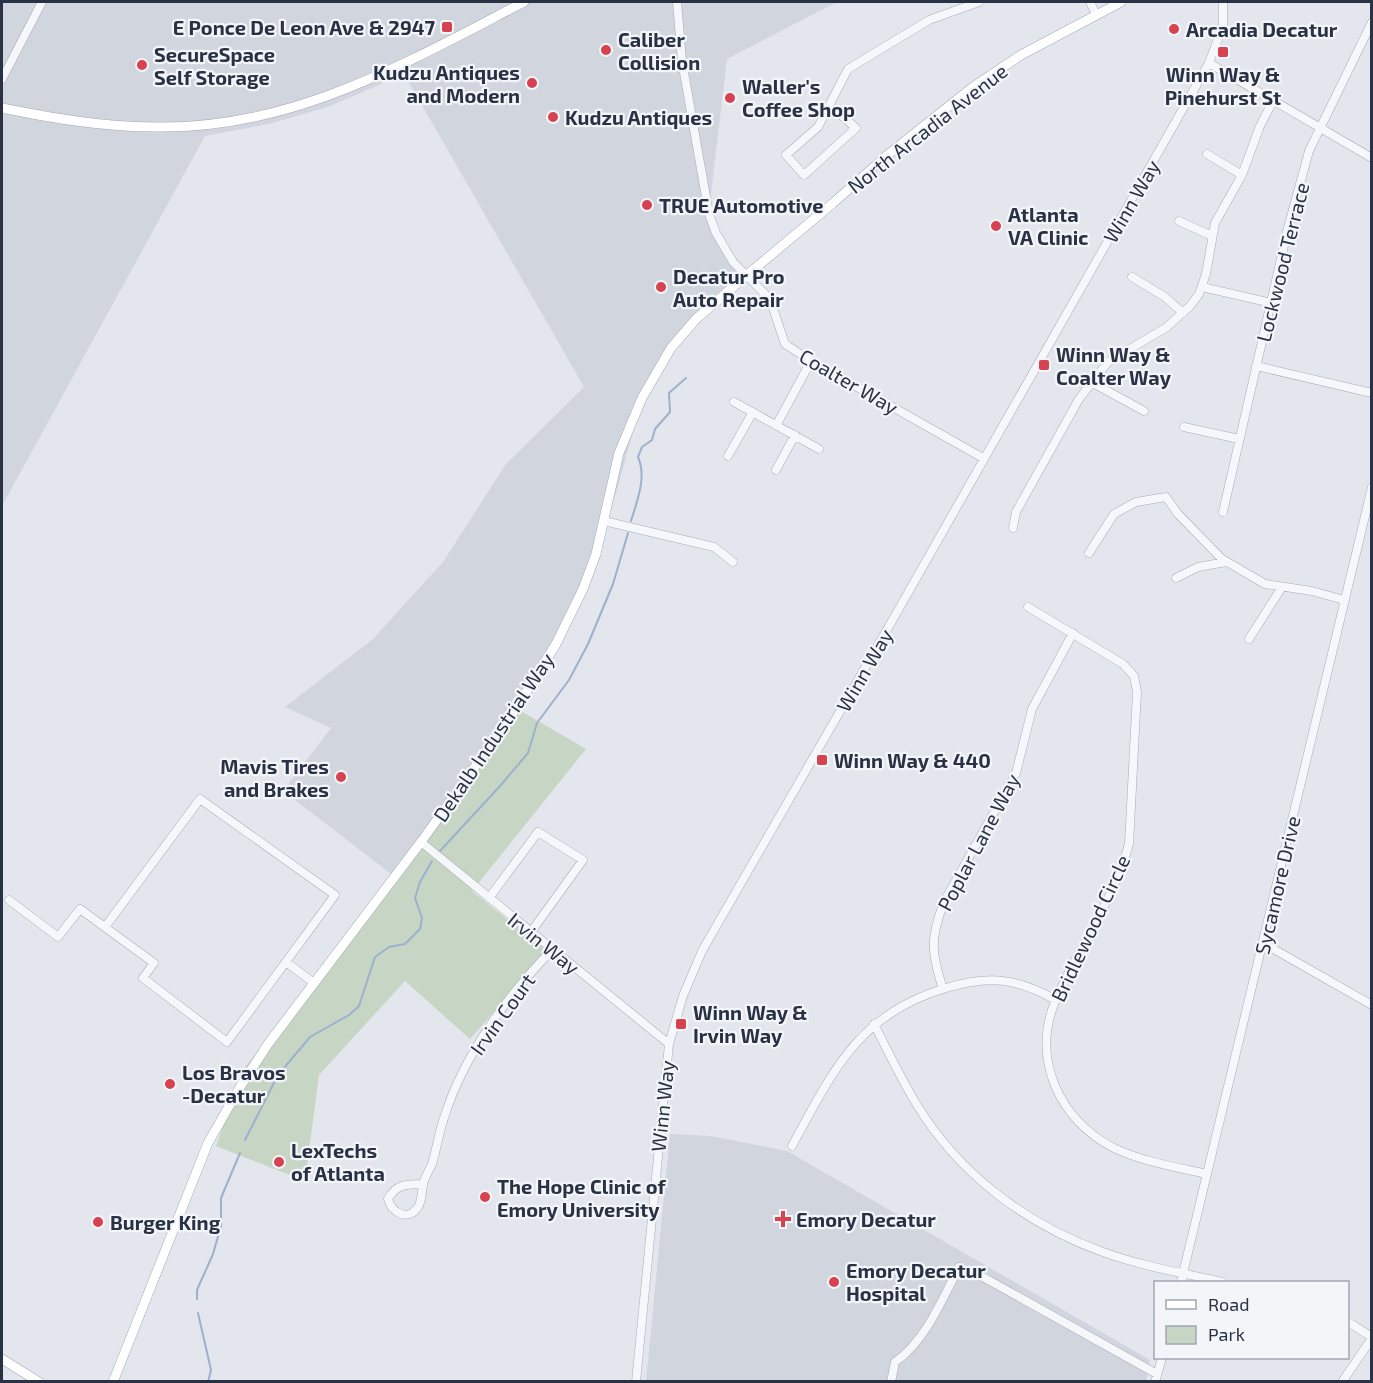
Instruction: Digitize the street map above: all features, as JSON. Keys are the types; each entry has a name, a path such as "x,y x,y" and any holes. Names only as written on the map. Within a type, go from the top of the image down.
{"main road":[{"path":"2,108 104,125 155,128 216,124 268,115 315,101 379,76 524,2"},
{"name":"North Arcadia Avenue","path":"747,274 885,157 973,87 1021,55 1121,2"},
{"name":"Dekalb Industrial Way","path":"113,1382 208,1143 246,1077 421,842 510,718 550,656 596,554 619,453 642,398 671,348 696,319 747,274"},
{"path":"2,1359 39,1382"}],"street":[{"path":"2,79 42,2"},
{"path":"676,2 683,69 709,214 727,253 747,274"},
{"path":"828,106 856,128 804,175 786,155 818,127 828,106 848,69 929,20 979,2"},
{"path":"1090,2 1096,14"},
{"name":"Winn Way","path":"636,1382 669,1044 683,996 702,951 1209,63 1223,26 1223,2"},
{"name":"Lockwood Terrace","path":"1224,512 1288,228 1309,151 1371,22"},
{"path":"1209,63 1274,99 1371,158"},
{"path":"1013,528 1016,512 1079,399 1091,382 1108,362 1167,327 1195,300 1206,274 1215,223 1242,175 1260,126 1274,99"},
{"path":"1207,154 1242,175"},
{"path":"1179,221 1212,236"},
{"name":"Coalter Way","path":"747,274 770,299 785,344 983,458"},
{"path":"1132,277 1165,297 1183,313"},
{"path":"1202,287 1272,303"},
{"path":"777,424 811,361"},
{"path":"1256,366 1371,393"},
{"path":"1091,382 1144,411"},
{"path":"735,402 819,449"},
{"path":"728,456 753,412"},
{"path":"1184,427 1239,439"},
{"path":"776,470 795,435"},
{"name":"Sycamore Drive","path":"1181,1281 1371,487"},
{"path":"1089,554 1114,514 1136,502 1166,497 1178,514 1226,562 1265,584 1312,591 1344,600"},
{"path":"604,521 714,547 733,562"},
{"path":"1176,578 1198,567 1226,562"},
{"path":"1249,639 1282,587"},
{"name":"Bridlewood Circle","path":"1028,607 1115,657 1129,669 1136,684 1130,833 1127,853 1049,1018 1047,1036 1049,1067 1059,1096 1087,1131 1115,1148 1145,1159 1207,1174"},
{"name":"Poplar Lane Way","path":"943,989 934,959 933,933 936,920 1016,773 1032,709 1073,633"},
{"path":"9,900 58,937 80,909 154,963 143,978 227,1042 335,895 200,798 105,927"},
{"path":"489,898 538,832 583,860 531,932"},
{"name":"Irvin Way","path":"421,842 669,1044"},
{"path":"1263,943 1371,1005"},
{"name":"Irvin Court","path":"423,1184 408,1184 394,1188 388,1199 391,1208 398,1213 408,1214 415,1211 423,1195 423,1184 431,1166 444,1116 454,1089 480,1039 552,950"},
{"path":"286,962 314,983"},
{"path":"792,1146 836,1067 874,1024 916,998 970,982 997,979 1023,984 1056,1000"},
{"path":"874,1024 918,1106 937,1133 958,1158 991,1190 1034,1220 1082,1244 1105,1253 1217,1281"},
{"path":"891,1382 895,1362 918,1341 959,1267 983,1277 1156,1378 1162,1359"},
{"path":"1342,1382 1371,1338 1349,1323"}],"shaded area":[{"path":"2,2 837,2 727,59 708,219 747,276 678,344 656,372 633,431 618,487 575,610 514,707 394,876 283,791 331,728 285,707 373,639 443,562 506,464 584,387 404,74 328,107 269,124 205,136 2,506"},
{"name":"Emory Decatur","path":"670,1134 711,1136 787,1151 1150,1360 1146,1382 646,1382"}],"green space":[{"path":"514,707 586,749 472,891 547,951 470,1039 405,981 319,1075 305,1181 216,1146 243,1070 394,876"}],"waterway":[{"path":"631,521 642,473 638,457 642,447 652,440 655,429 670,412 669,393 686,378"},
{"path":"440,851 528,753 537,723 569,680 588,644 613,584 628,533"},
{"path":"245,1140 278,1075 310,1037 349,1015 359,1006 375,957 389,947 405,944 420,929 422,918 415,898 420,882 432,861"},
{"path":"197,1299 197,1290 213,1254 221,1226 221,1198 240,1153"},
{"path":"198,1313 211,1370 208,1382"}],"place":[{"name":"E Ponce De Leon Ave & 2947","path":"447,27"},
{"name":"Arcadia Decatur","path":"1174,29"},
{"name":"Caliber Collision","path":"606,50"},
{"name":"Winn Way & Pinehurst St","path":"1223,52"},
{"name":"SecureSpace Self Storage","path":"142,65"},
{"name":"Kudzu Antiques and Modern","path":"532,83"},
{"name":"Waller's Coffee Shop","path":"730,98"},
{"name":"Kudzu Antiques","path":"553,117"},
{"name":"TRUE Automotive","path":"647,205"},
{"name":"Atlanta VA Clinic","path":"996,226"},
{"name":"Decatur Pro Auto Repair","path":"661,287"},
{"name":"Winn Way & Coalter Way","path":"1044,365"},
{"name":"Winn Way & 440","path":"822,760"},
{"name":"Mavis Tires and Brakes","path":"341,777"},
{"name":"Winn Way & Irvin Way","path":"681,1024"},
{"name":"Los Bravos -Decatur","path":"170,1084"},
{"name":"LexTechs of Atlanta","path":"279,1162"},
{"name":"The Hope Clinic of Emory University","path":"485,1197"},
{"name":"Emory Decatur","path":"783,1219"},
{"name":"Burger King","path":"98,1222"},
{"name":"Emory Decatur Hospital","path":"834,1282"}]}
